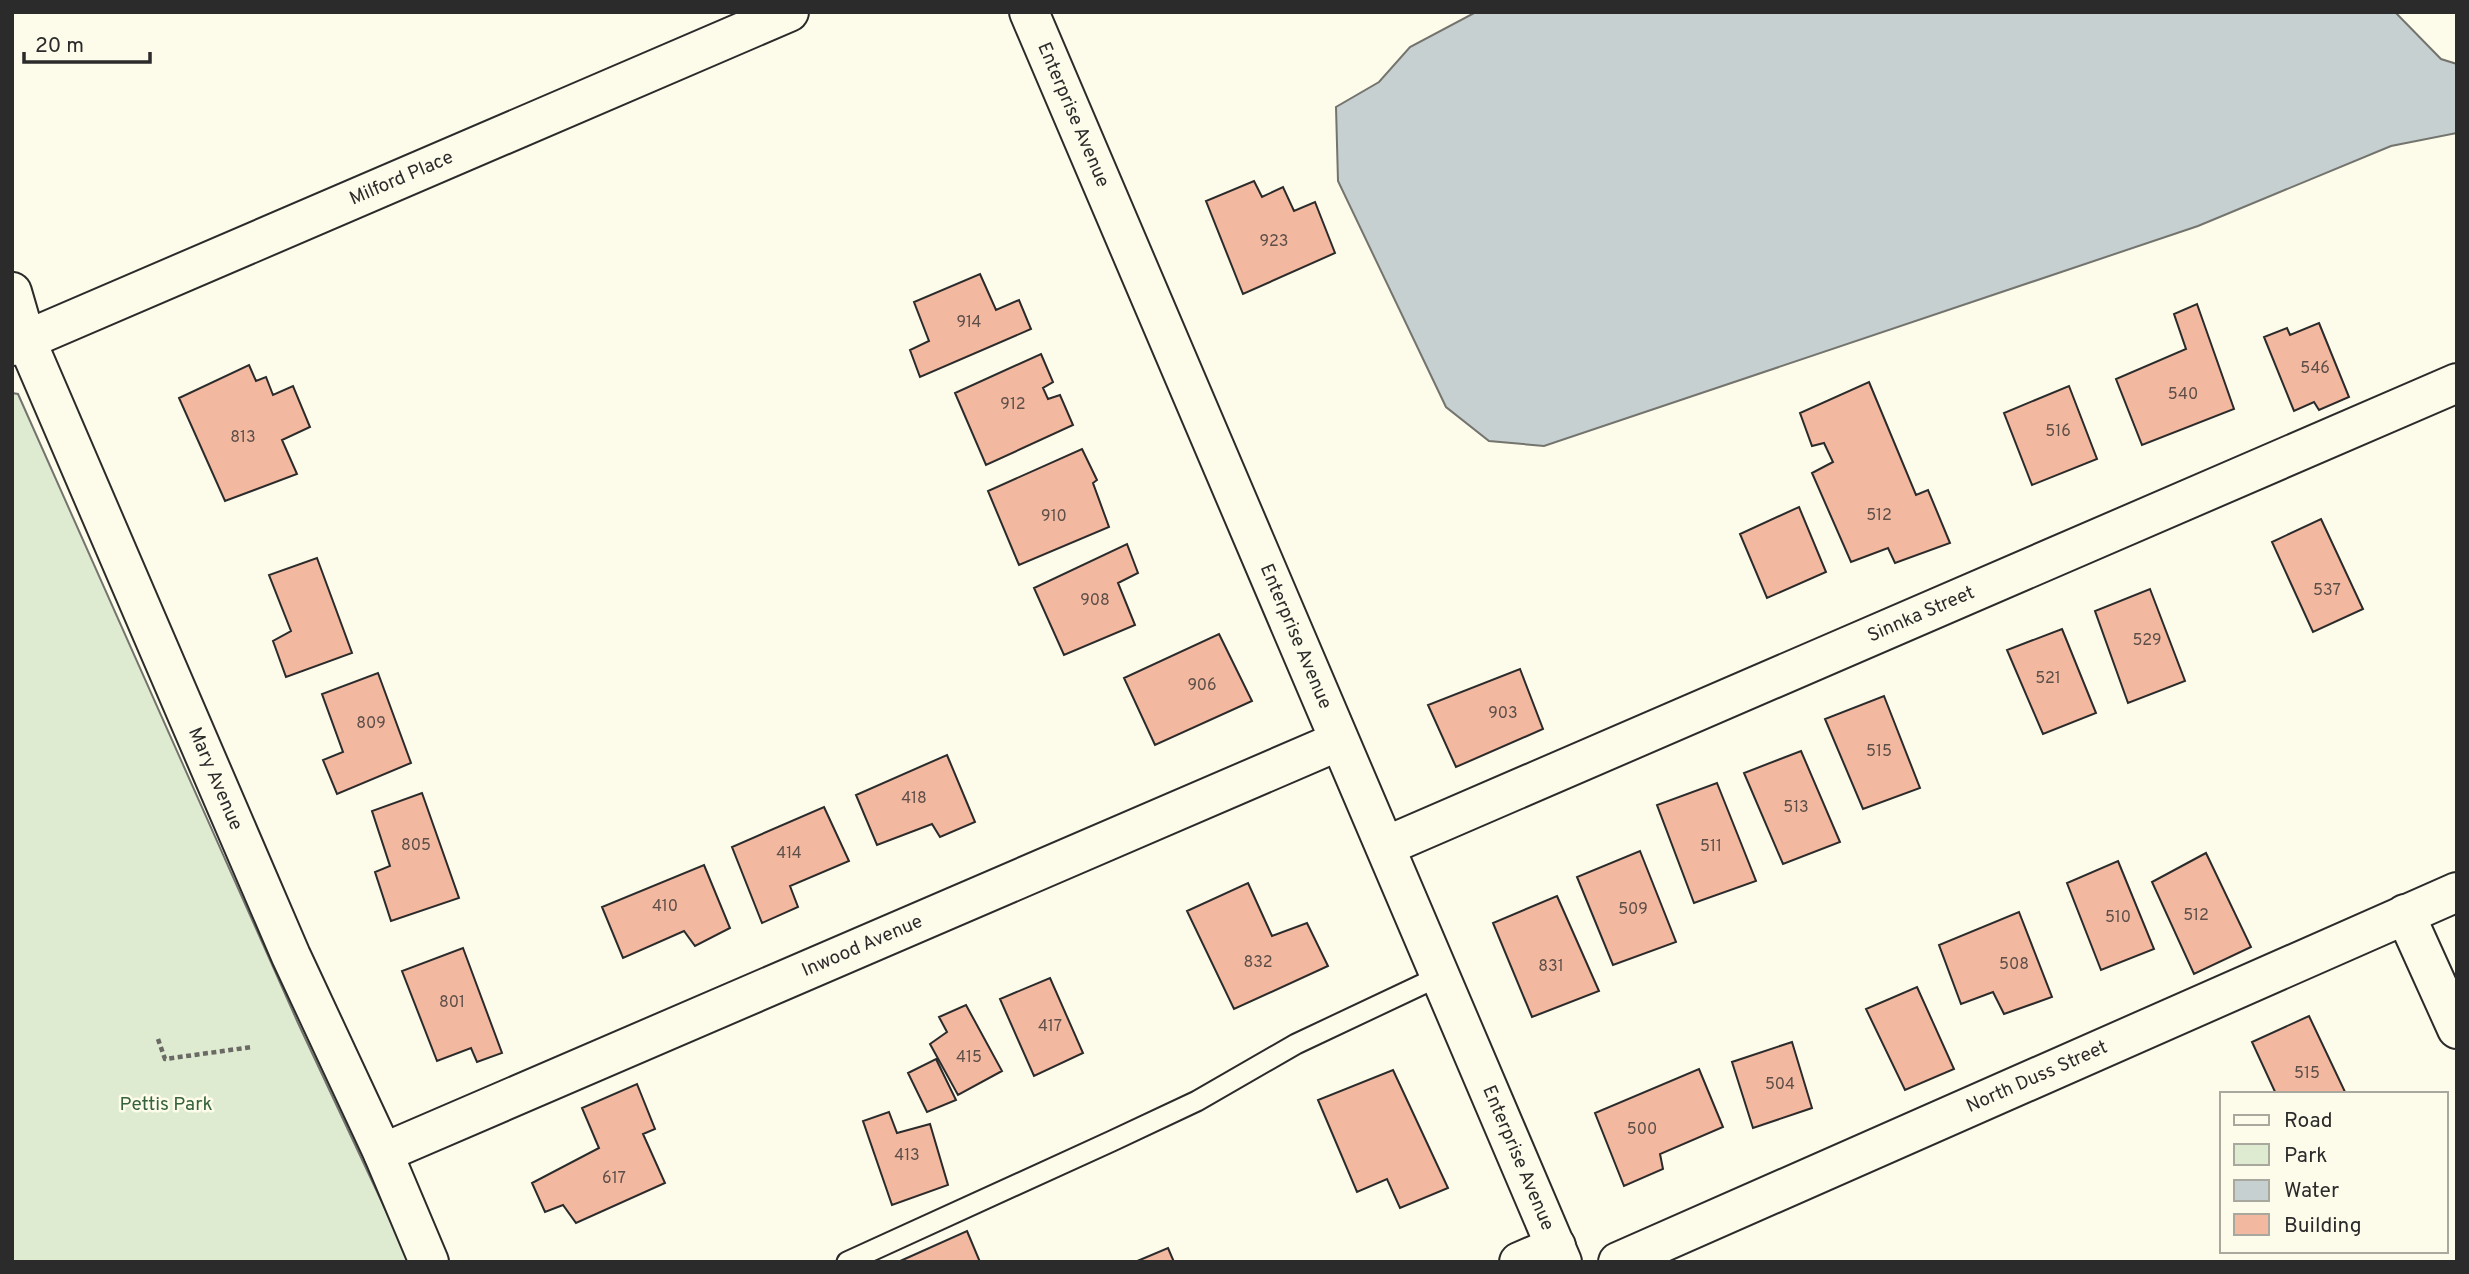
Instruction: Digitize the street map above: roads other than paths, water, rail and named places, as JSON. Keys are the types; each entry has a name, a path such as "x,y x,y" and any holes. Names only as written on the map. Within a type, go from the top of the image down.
{"street":[{"name":"Milford Place","path":"19,343 789,12"},
{"name":"Enterprise Avenue","path":"1030,12 1559,1254"},
{"name":"Mary Avenue","path":"12,292 19,343 291,956 383,1153 429,1262"},
{"name":"Sinnka Street","path":"1386,846 2457,383"},
{"name":"Inwood Avenue","path":"383,1153 1339,741"},
{"name":"North Duss Street","path":"1618,1262 2457,892"},
{"path":"2405,914 2457,1029"},
{"path":"1520,1262 1559,1254"}],"lane":[{"path":"847,1262 1197,1101 1296,1044 1440,976"}],"water":[{"path":"1476,12 2395,12 2441,59 2457,64 2457,133 2391,146 2198,226 1544,446 1489,441 1446,407 1338,181 1336,107 1379,82 1410,47"}],"park label":[{"name":"Pettis Park","path":"166,1105"}]}
